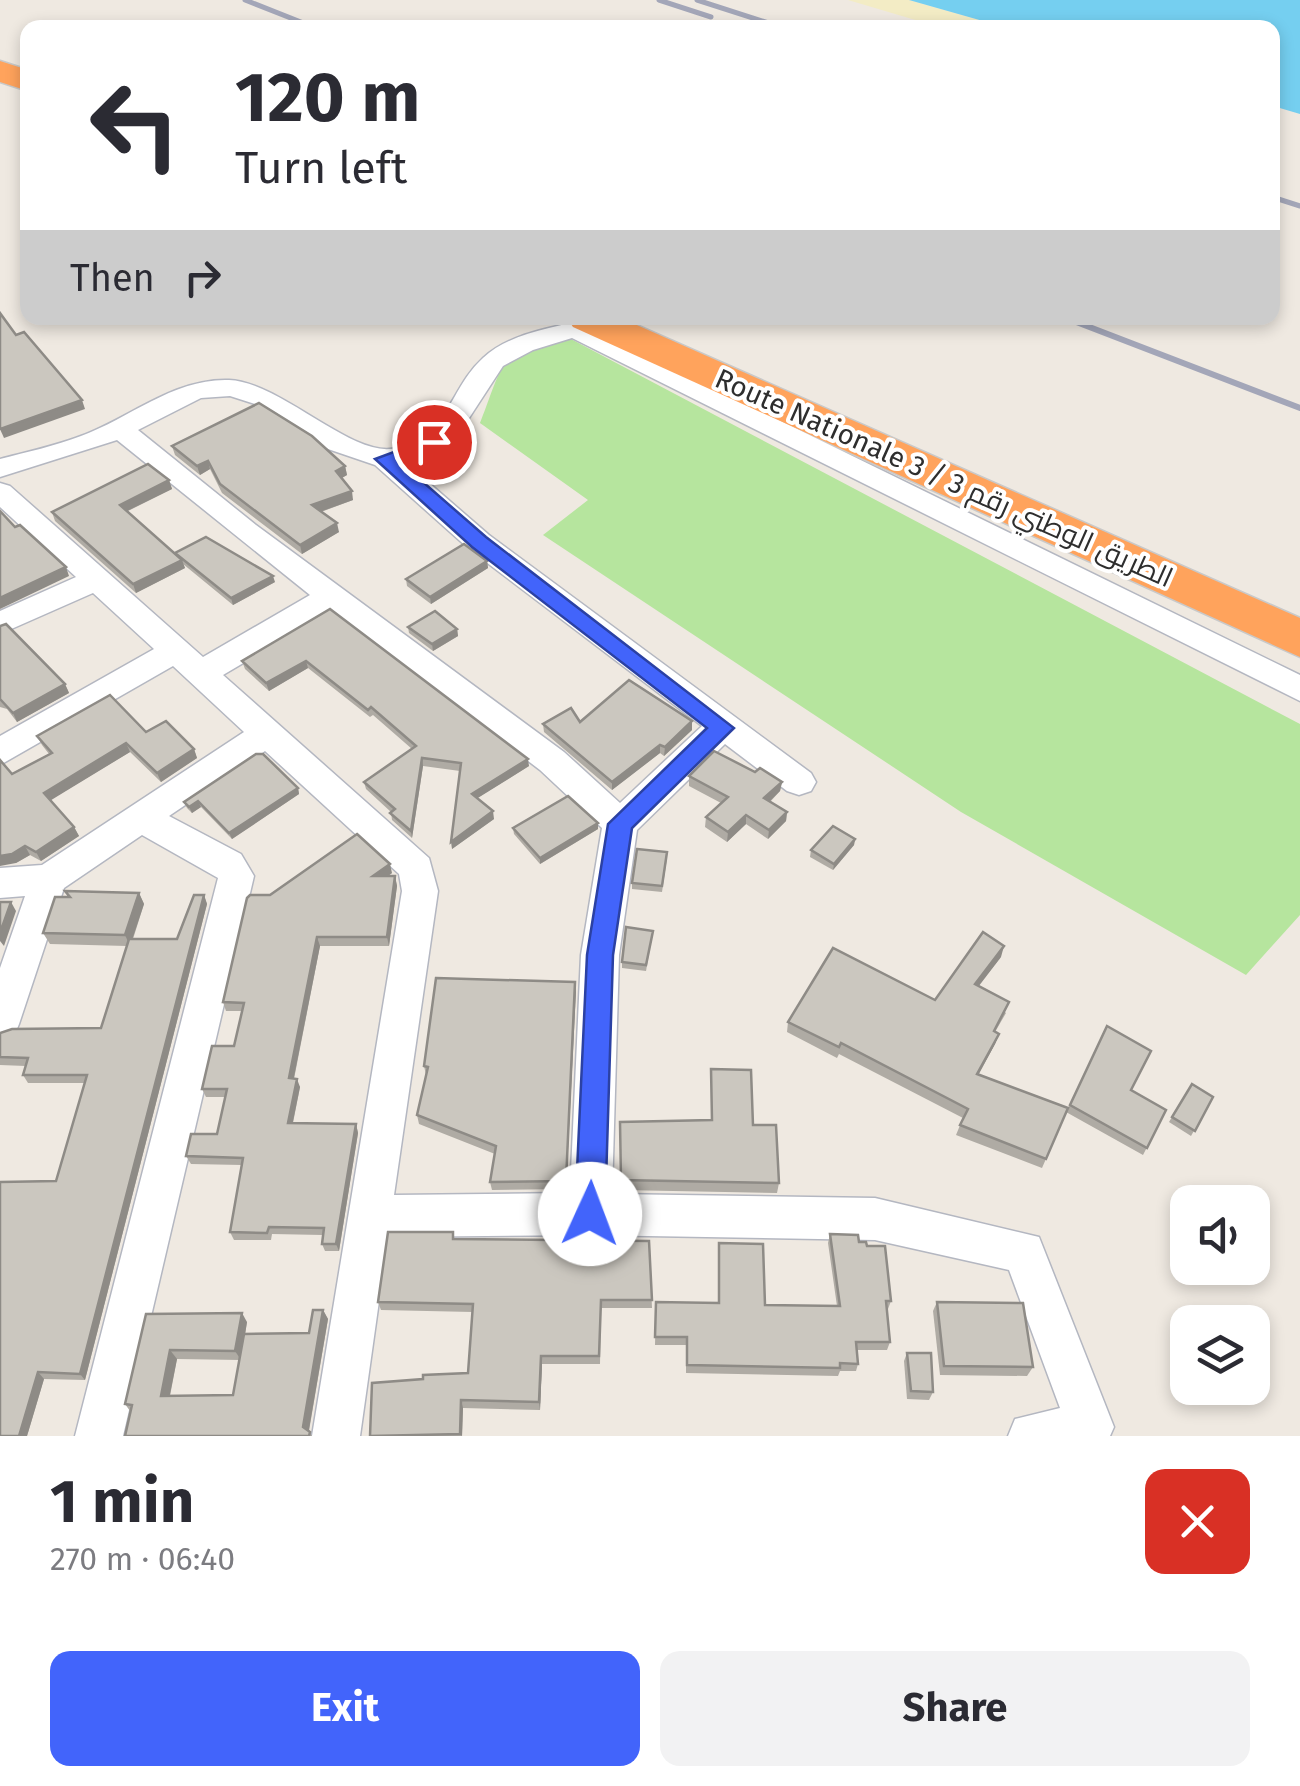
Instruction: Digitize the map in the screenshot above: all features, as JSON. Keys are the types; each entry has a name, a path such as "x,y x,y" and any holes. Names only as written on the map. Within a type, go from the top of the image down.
{"highway":[{"name":"Route Nationale 3 / الطريق الوطني رقم 3","path":"594,325 716,361 1300,606"},
{"name":"Route Nationale 3 / الطريق الوطني رقم 3","path":"660,325 716,361 1300,639"}],"street":[{"path":"385,459 414,454 434,442 464,408 478,377 498,357 528,342 581,325"},
{"path":"591,325 1300,689"},
{"path":"336,1436 420,891 416,868 95,580 1,470 91,442 196,391 231,388 264,398 338,443 385,459 479,542 722,728 800,782"},
{"path":"119,428 180,481 331,597 552,760 620,824"},
{"path":"0,623 95,580"},
{"path":"199,674 331,597"},
{"path":"0,752 174,651"},
{"path":"590,1214 600,955 620,824 722,728"},
{"path":"0,883 50,879 264,734"},
{"path":"99,1436 236,876 228,864 141,818"},
{"path":"0,1024 50,879"},
{"path":"370,1216 590,1214 875,1219 1024,1252 1090,1427 1032,1436"}],"green space":[{"path":"569,338 1300,724 1300,915 1246,975 961,812 543,535 588,500 480,423 506,362 528,348"}],"sand":[{"path":"848,0 909,0 979,20 915,20"}],"water":[{"path":"909,0 1300,0 1300,114 1280,108 1280,20 979,20"}],"building":[{"path":"0,313 16,335 24,332 82,400 0,429"},
{"path":"259,403 312,436 345,466 336,471 352,491 312,505 337,523 300,545 220,484 208,461 197,466 172,446"},
{"path":"148,464 169,480 120,505 182,560 133,584 52,512"},
{"path":"0,511 66,567 0,598"},
{"path":"206,537 273,576 231,598 175,553"},
{"path":"464,544 487,561 430,597 406,579"},
{"path":"330,609 528,759 472,794 493,811 451,842 461,763 422,758 411,831 390,813 395,809 364,782 416,746 371,707 368,710 306,661 266,683 242,661"},
{"path":"435,611 457,629 432,644 408,627"},
{"path":"6,624 65,684 13,713 0,699 0,626"},
{"path":"629,680 692,721 665,747 660,745 612,782 543,724 571,708 580,722"},
{"path":"110,695 146,732 166,721 194,749 157,773 126,743 44,793 74,827 36,852 25,846 0,856 0,760 12,774 52,753 37,736"},
{"path":"714,751 755,772 760,768 782,782 764,798 787,812 769,830 746,815 728,832 706,817 728,797 689,776"},
{"path":"256,754 263,754 298,788 229,833 198,801 189,807 184,802"},
{"path":"568,796 598,823 540,858 513,828"},
{"path":"833,826 855,839 834,864 811,850"},
{"path":"357,834 390,864 373,876 395,876 387,937 317,937 289,1078 297,1079 288,1123 356,1124 336,1244 322,1244 324,1228 269,1227 267,1233 230,1232 243,1158 186,1156 191,1134 217,1134 227,1089 202,1089 212,1046 234,1046 244,1003 223,1002 247,898 270,895"},
{"path":"637,849 667,852 662,886 632,883"},
{"path":"65,891 139,893 125,935 43,933 55,897 70,897"},
{"path":"194,895 204,895 80,1374 38,1372 19,1436 0,1436 0,1182 56,1181 87,1075 23,1075 28,1058 0,1057 0,1033 12,1029 101,1028 129,939 177,939"},
{"path":"0,902 11,902 0,933"},
{"path":"626,927 653,931 646,965 622,962"},
{"path":"983,932 1004,946 975,984 1009,1002 994,1031 999,1034 977,1074 1068,1108 1046,1159 960,1125 968,1109 841,1043 839,1047 788,1022 833,948 935,1000"},
{"path":"436,978 575,982 566,1181 490,1182 496,1146 417,1115 428,1067 424,1066"},
{"path":"1107,1026 1151,1051 1131,1090 1166,1110 1147,1148 1070,1105"},
{"path":"711,1069 751,1070 753,1125 776,1125 779,1183 621,1180 620,1122 712,1120"},
{"path":"1192,1084 1213,1097 1195,1131 1172,1117"},
{"path":"388,1232 453,1232 453,1239 649,1241 652,1300 601,1300 599,1356 541,1356 539,1402 461,1400 460,1434 370,1436 372,1383 468,1373 473,1304 378,1302"},
{"path":"830,1234 858,1235 859,1242 866,1242 867,1246 885,1246 891,1301 886,1301 890,1342 856,1342 858,1364 840,1363 840,1368 687,1365 687,1337 655,1337 656,1302 719,1303 719,1243 763,1244 765,1305 840,1306"},
{"path":"937,1302 1023,1303 1033,1367 944,1366"},
{"path":"313,1310 323,1310 303,1427 310,1432 309,1436 125,1436 132,1405 125,1404 146,1314 242,1313 235,1351 170,1350 161,1396 233,1395 244,1334 309,1333"},
{"path":"907,1353 931,1353 933,1392 911,1391"}],"railway":[{"path":"245,0 296,20"},
{"path":"659,0 711,17"},
{"path":"697,0 759,20"},
{"path":"1280,200 1300,206"},
{"path":"1084,325 1300,408"}],"route":[{"path":"434,442 414,454 385,459 479,542 722,728 620,824 600,955 590,1214"}]}
